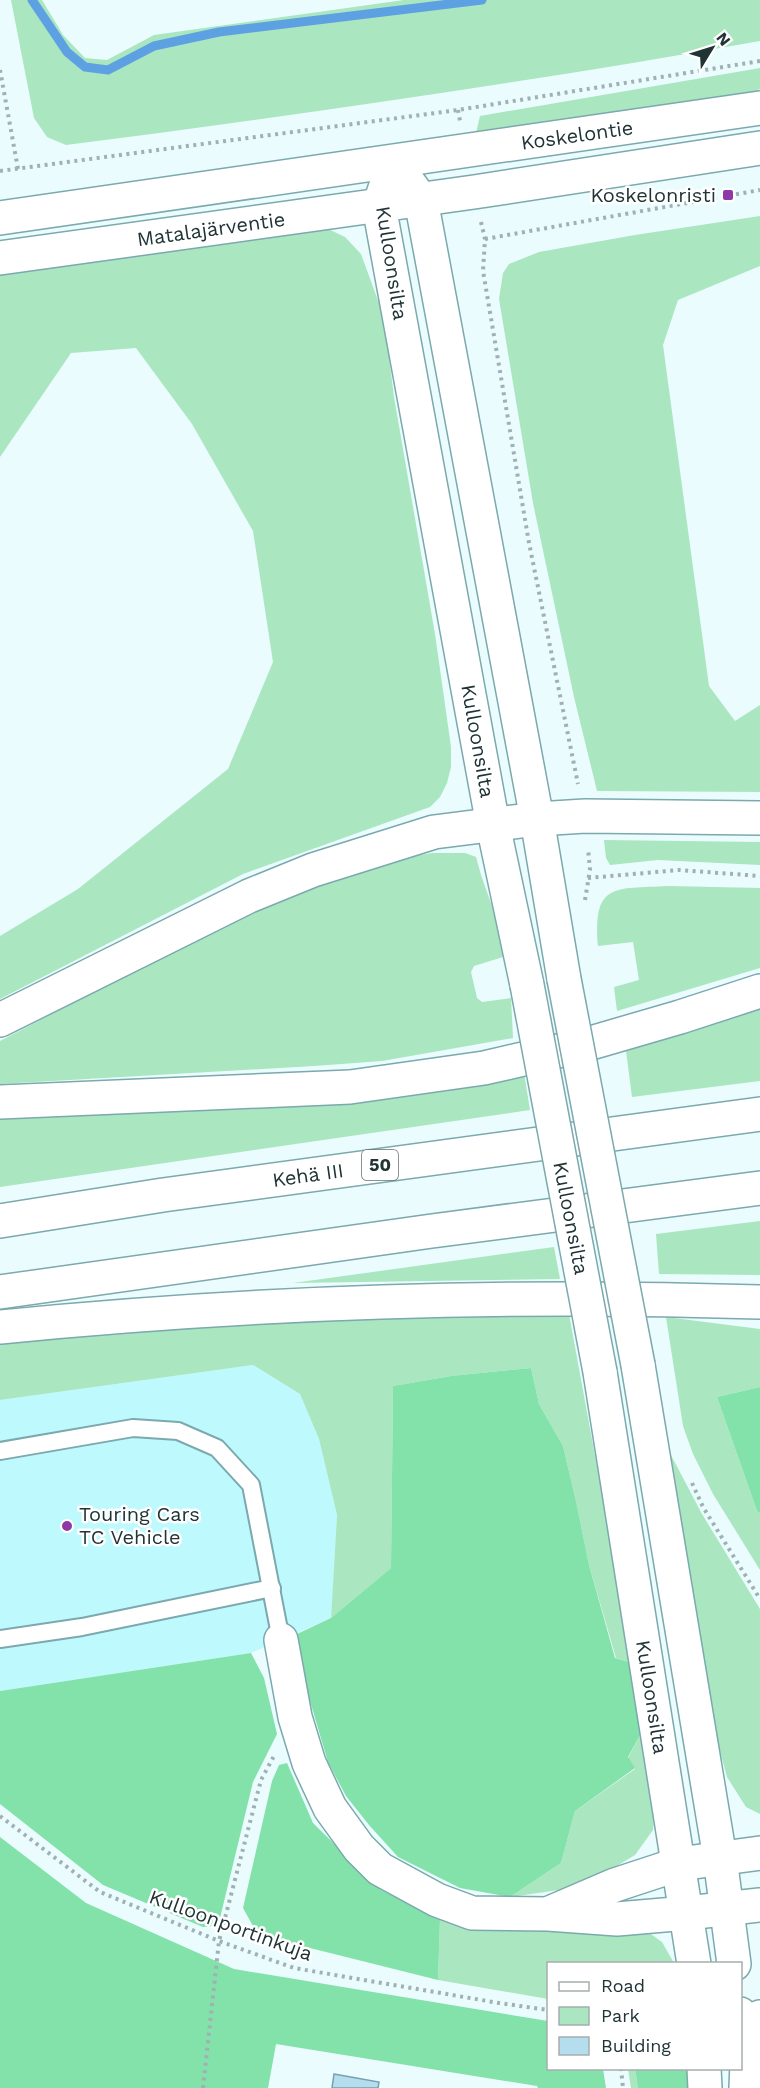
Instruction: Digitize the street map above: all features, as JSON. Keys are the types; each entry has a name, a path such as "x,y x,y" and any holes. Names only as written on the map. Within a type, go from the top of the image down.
{"main road":[{"name":"Koskelontie","path":"394,162 760,108"},
{"name":"Koskelontie","path":"421,200 760,147"},
{"name":"Kulloonsilta","path":"394,162 421,200 537,819 564,979 638,1365 720,1858 734,1962"},
{"name":"Kulloonsilta","path":"394,162 379,206 493,825 527,985 600,1372 694,1962"},
{"name":"Matalajärventie","path":"0,218 394,162"},
{"name":"Matalajärventie","path":"0,258 421,200"},
{"path":"0,1020 249,896 313,870 434,832 537,819 585,816 760,818"},
{"path":"0,1102 350,1087 484,1068 584,1045 760,991"},
{"name":"Kehä III","path":"0,1221 163,1195 760,1114"},
{"path":"0,1292 432,1231 760,1188"},
{"path":"0,1327 78,1319 357,1302 641,1299 760,1302"},
{"path":"281,1640 295,1717 309,1763 330,1808 359,1848 380,1869 437,1900 472,1913 617,1918 727,1910 760,1905"},
{"path":"548,1914 615,1884 679,1864 760,1853"},
{"path":"746,2074 760,2017"},
{"path":"742,2025 746,2074"},
{"path":"704,2070 705,2088"}],"lane":[{"path":"0,1451 133,1428 178,1431 217,1448 250,1485 281,1640"},
{"path":"0,1639 82,1627 272,1588"}],"path":[{"path":"0,171 458,111 760,61"},
{"path":"0,70 18,169"},
{"path":"583,909 590,870 585,816 530,543 483,271 484,239 760,190"},
{"path":"588,878 679,870 760,876"},
{"path":"689,1476 704,1507 760,1599"},
{"path":"203,2088 219,1941 261,1780 295,1717"},
{"name":"Kulloonportinkuja","path":"0,1816 100,1893 219,1941 294,1968 547,2010"},
{"path":"621,2070 623,2088"}],"shaded area":[{"path":"253,1365 300,1394 319,1439 337,1515 331,1618 251,1653 0,1691 0,1400"}],"green space":[{"path":"11,0 42,0 63,35 85,58 107,60 154,35 404,0 760,0 760,41 414,97 66,145 47,137 34,118"},
{"path":"760,68 760,89 746,96 476,133 480,116"},
{"path":"760,216 760,266 678,300 663,345 709,686 735,721 760,705 760,792 597,791 574,697 533,503 499,299 503,273 509,264 539,252"},
{"path":"324,227 345,237 361,254 384,317 394,397 435,634 451,747 451,767 447,783 440,797 430,807 243,874 0,999 0,936 78,889 228,769 273,662 253,531 192,424 136,348 71,353 0,457 0,273"},
{"path":"604,840 760,842 760,865 658,860 610,865 606,858"},
{"path":"432,853 465,853 476,857 493,909 503,957 474,966 471,972 477,998 482,1002 511,998 513,1038 382,1061 0,1084 0,1041 168,954 313,885 409,857"},
{"path":"668,886 760,888 760,968 617,1011 614,987 639,980 633,942 598,946 599,910 611,893 621,889"},
{"path":"760,1010 760,1081 632,1097 626,1051"},
{"path":"524,1073 530,1110 0,1187 0,1118 360,1103 448,1091"},
{"path":"760,1221 760,1275 659,1274 656,1234"},
{"path":"554,1247 560,1279 293,1283"},
{"path":"569,1314 633,1663 616,1658 589,1565 563,1446 539,1404 531,1368 451,1376 393,1386 391,1568 331,1618 337,1515 319,1439 300,1394 253,1365 0,1400 0,1343 71,1335 213,1325"},
{"path":"666,1317 760,1329 760,1387 717,1397 757,1511 760,1513 760,1570 713,1494 693,1454 683,1426"},
{"path":"531,1368 539,1404 563,1446 589,1565 615,1658 633,1663 643,1730 628,1757 635,1768 575,1811 561,1863 510,1897 460,1888 398,1857 369,1825 346,1796 328,1762 305,1684 297,1634 331,1618 391,1568 393,1386 451,1376"},
{"path":"760,1387 760,1513 757,1511 717,1397"},
{"path":"663,1440 702,1514 760,1609 760,1814 746,1807 727,1777 717,1740"},
{"path":"251,1653 264,1678 277,1734 253,1782 220,1918 213,1926 203,1927 103,1885 0,1804 0,1691"},
{"path":"643,1730 656,1797 653,1830 635,1855 605,1873 559,1890 510,1897 561,1863 575,1811 635,1769 628,1758"},
{"path":"287,1763 313,1823 381,1890 440,1919 438,1980 258,1935 243,1908 272,1781 279,1765"},
{"path":"0,1837 86,1903 234,1969 547,2021 547,2070 603,2070 606,2088 538,2088 537,2086 276,2044 268,2088 0,2088"},
{"path":"440,1919 494,1931 613,1929 648,1932 662,1942 673,1962 547,1962 547,1999 438,1980"},
{"path":"628,2070 635,2070 638,2088 631,2088"},
{"path":"635,2070 688,2070 690,2072 690,2088 638,2088"}],"building":[{"path":"334,2074 379,2082 378,2088 332,2088"}],"waterway":[{"path":"32,0 67,52 85,67 108,70 154,46 219,32 482,0"}],"place":[{"name":"Koskelonristi","path":"728,195"},
{"name":"Touring Cars TC Vehicle","path":"67,1526"}]}
